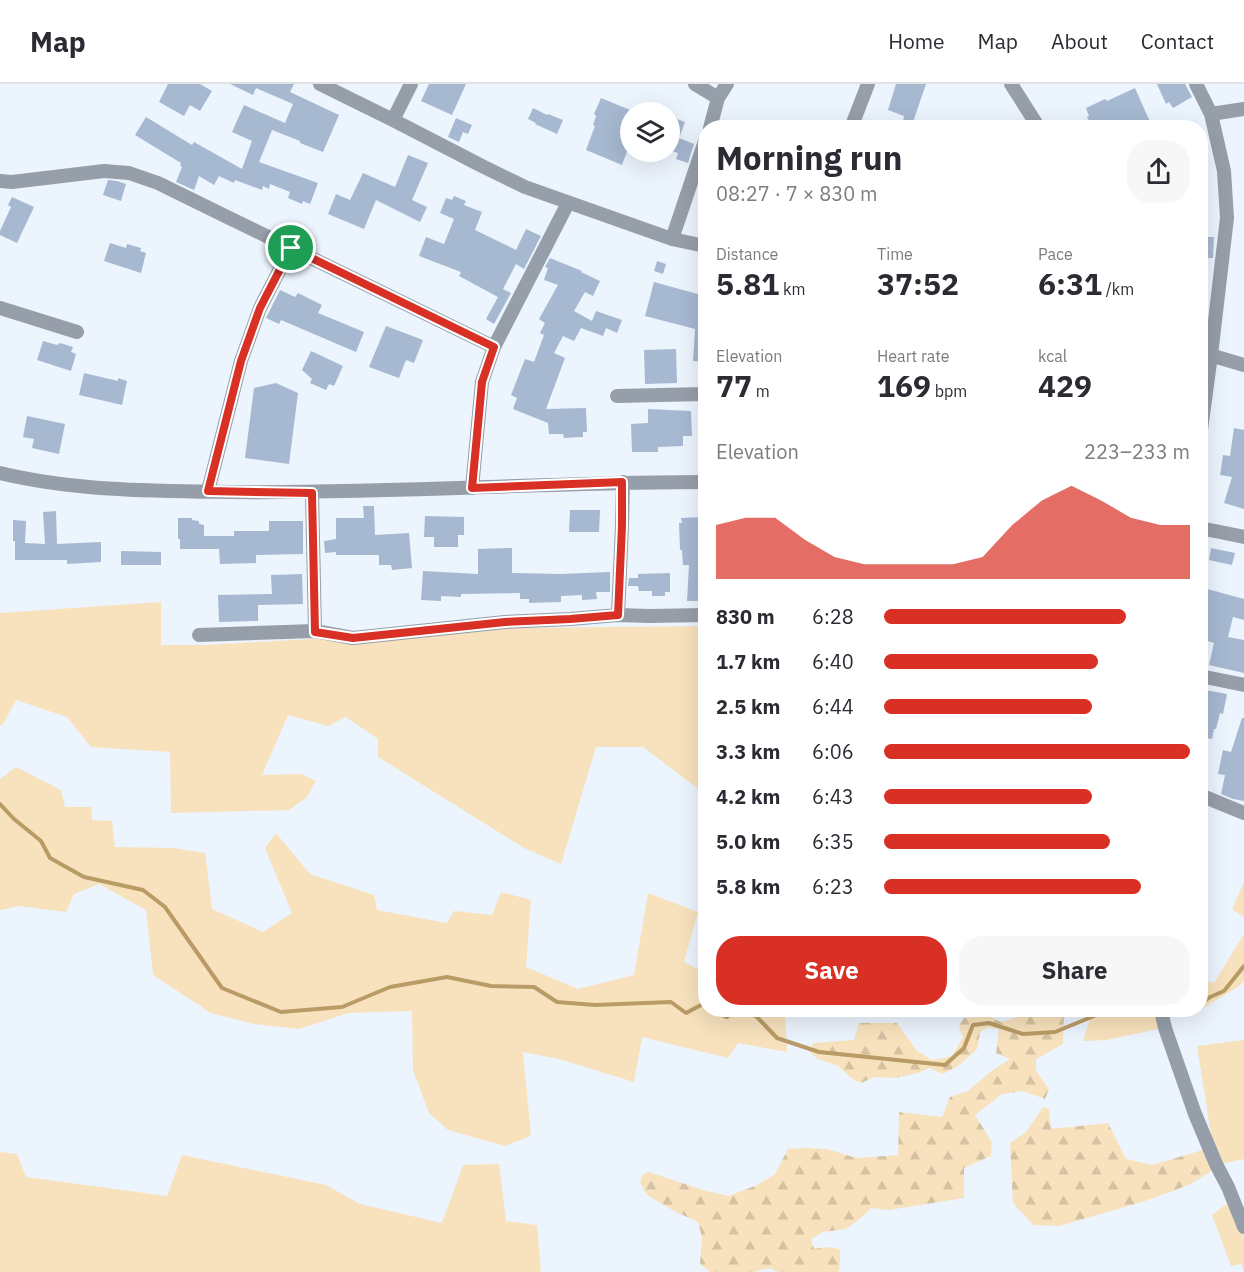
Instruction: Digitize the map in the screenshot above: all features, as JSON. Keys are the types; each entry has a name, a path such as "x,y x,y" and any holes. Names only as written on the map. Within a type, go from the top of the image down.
{"street":[{"path":"320,84 525,187 672,239 698,245"},
{"path":"393,120 411,84"},
{"path":"695,84 718,98"},
{"path":"712,120 718,98 727,84"},
{"path":"854,120 868,84"},
{"path":"1011,84 1034,120"},
{"path":"1196,84 1211,114 1224,171 1227,218 1208,340"},
{"path":"1211,114 1244,109"},
{"path":"672,239 698,162"},
{"path":"0,180 12,182 104,171 129,173 158,183 494,347"},
{"path":"472,488 482,382 494,347 568,203"},
{"path":"208,491 241,361 260,308 291,248"},
{"path":"0,308 77,332"},
{"path":"1208,354 1244,365"},
{"path":"616,396 698,394"},
{"path":"0,473 19,478 150,491 312,493 622,482 698,482"},
{"path":"618,615 622,482"},
{"path":"312,493 315,632"},
{"path":"1208,530 1244,537"},
{"path":"199,635 315,632 353,638 505,622 618,615 698,615"},
{"path":"1208,678 1244,685"},
{"path":"1208,798 1244,813"},
{"path":"1163,1017 1195,1114 1244,1227"}],"green space":[{"path":"161,602 161,645 206,645 500,628 698,626 698,789 643,747 596,747 561,864 524,848 378,757 378,739 346,717 328,726 288,715 262,775 301,774 316,781 307,797 289,810 171,813 170,752 91,747 67,717 16,700 2,726 0,725 0,613"},
{"path":"16,767 61,790 65,807 91,807 92,820 112,821 115,847 173,848 205,853 212,909 263,932 292,913 265,848 276,833 310,874 374,895 377,910 447,923 454,911 492,915 501,892 531,900 526,967 578,989 634,975 648,893 698,912 684,962 698,969 698,1017 785,1017 787,1052 738,1043 728,1058 642,1037 634,1082 559,1059 523,1052 531,1136 505,1146 448,1130 429,1113 413,1070 412,1011 348,1013 299,1029 254,1024 211,1013 153,975 146,910 99,884 74,894 66,912 20,906 0,910 0,779"},
{"path":"1244,882 1244,917 1232,909"},
{"path":"1244,934 1244,981 1208,1005 1208,981 1214,983"},
{"path":"990,1017 1001,1022 1018,1017 1064,1017 1063,1044 1036,1059 1036,1071 1049,1089 1045,1099 1023,1091 1002,1094 975,1115 992,1142 991,1156 964,1168 964,1198 889,1210 871,1208 846,1229 823,1232 811,1239 814,1249 826,1247 840,1249 838,1272 777,1272 770,1268 753,1272 710,1272 700,1264 702,1238 698,1222 647,1195 640,1182 642,1175 649,1172 706,1191 729,1196 757,1185 775,1174 788,1149 827,1149 856,1158 898,1155 899,1112 942,1117 950,1097 968,1091 1010,1059 996,1053 999,1029 987,1027 980,1032 977,1049 958,1066 943,1074 929,1068 895,1078 875,1077 861,1083 851,1078 838,1066 818,1059 810,1052 813,1043 854,1040 859,1023 897,1023 917,1051 932,1060 952,1056 963,1037 959,1026 964,1018"},
{"path":"1091,1017 1160,1017 1158,1029 1106,1040 1083,1041"},
{"path":"1244,1040 1244,1159 1220,1164 1244,1238 1244,1272 1241,1264 1231,1266 1212,1215 1228,1203 1213,1147 1197,1046"},
{"path":"1043,1107 1049,1109 1051,1129 1108,1123 1126,1159 1152,1165 1213,1147 1215,1169 1189,1185 1142,1202 1059,1226 1033,1225 1013,1203 1010,1143 1027,1131"},
{"path":"0,1152 17,1154 26,1177 167,1196 182,1155 326,1185 360,1204 442,1223 463,1165 499,1164 506,1221 537,1225 541,1272 0,1272"}],"building":[{"path":"168,84 200,84 212,91 200,111 190,105 184,116 159,102"},
{"path":"230,84 294,84 290,92 339,115 323,152 272,130 259,162 318,183 310,204 303,201 302,204 288,198 290,192 270,184 269,189 263,186 262,190 235,180 234,183 219,176 214,185 199,176 194,190 176,182 182,167 181,163 135,135 146,117 192,145 194,142 242,169 252,141 232,132 244,105 285,123 293,104 256,88 253,95"},
{"path":"429,84 466,84 452,115 421,101"},
{"path":"896,84 926,84 914,120 903,120 904,116 888,110"},
{"path":"1157,84 1185,84 1192,97 1173,108 1169,102 1166,104"},
{"path":"1135,88 1149,120 1088,120 1086,108 1105,99 1107,101"},
{"path":"601,98 620,106 620,162 623,162 622,165 586,150 595,126 593,125 596,116 594,114"},
{"path":"533,108 563,120 557,134 528,119"},
{"path":"456,118 472,125 468,134 463,132 459,142 448,137"},
{"path":"680,120 685,122 680,135"},
{"path":"680,138 694,144 688,163 680,160"},
{"path":"408,155 428,163 412,200 427,207 420,222 376,200 364,229 328,214 336,194 350,200 363,173 395,187"},
{"path":"108,180 126,184 121,201 103,195"},
{"path":"454,196 466,201 464,205 482,212 475,230 516,250 526,229 541,236 524,269 516,264 503,289 511,293 494,324 486,319 498,297 459,276 461,272 419,256 426,237 444,244 454,219 440,213 446,198 452,200"},
{"path":"12,197 34,207 17,243 0,235 11,207 8,205"},
{"path":"1208,237 1214,237 1213,258 1208,258"},
{"path":"110,243 126,248 127,244 141,248 140,251 146,253 141,273 104,261"},
{"path":"550,258 600,281 593,296 585,292 574,311 592,321 596,311 622,320 617,333 606,328 603,336 581,328 574,341 563,336 554,353 565,358 546,409 586,408 587,432 583,432 583,437 564,438 563,434 549,434 548,423 513,409 517,398 511,395 525,359 534,362 544,335 540,333 545,323 539,319 558,285 544,280 548,268 545,267"},
{"path":"657,261 666,264 663,274 654,271"},
{"path":"654,282 698,294 698,361 693,361 695,329 645,316"},
{"path":"280,290 295,297 298,293 322,305 318,313 364,332 356,352 281,320 279,324 266,318"},
{"path":"386,326 423,340 414,363 406,360 399,378 369,367"},
{"path":"43,341 73,347 71,352 76,354 71,371 37,360"},
{"path":"676,349 677,383 645,384 644,350"},
{"path":"311,351 343,366 334,386 329,384 326,390 310,383 312,379 302,370"},
{"path":"84,373 127,381 122,405 79,395"},
{"path":"276,383 298,393 289,464 245,458 254,388"},
{"path":"648,409 691,411 692,436 683,436 683,446 658,447 658,452 632,452 631,424 648,423"},
{"path":"27,416 65,424 59,454 32,448 34,439 23,437"},
{"path":"1234,428 1244,430 1244,509 1224,503 1232,477 1220,475 1223,455 1230,456"},
{"path":"363,506 374,506 375,535 409,533 412,568 392,570 391,565 379,565 379,555 325,553 324,541 336,539 336,518 364,518"},
{"path":"570,510 600,510 599,532 569,532"},
{"path":"56,511 57,544 101,542 101,562 67,564 67,560 15,560 13,520 26,521 25,543 45,544 43,512"},
{"path":"425,516 464,517 464,535 458,535 458,547 434,547 434,537 424,537"},
{"path":"698,517 698,601 687,601 689,565 683,565 682,550 680,550 679,523 682,523 681,518"},
{"path":"178,518 192,518 192,520 199,521 199,524 204,525 204,536 234,536 234,531 269,531 269,521 303,521 303,554 256,555 256,563 220,564 219,549 180,549"},
{"path":"512,548 512,573 610,572 610,592 596,592 597,599 582,600 582,595 561,596 561,602 529,603 529,599 520,599 520,593 461,594 461,597 441,596 441,601 421,600 423,571 478,574 478,549"},
{"path":"1211,548 1235,553 1232,565 1209,560"},
{"path":"121,551 161,552 161,565 121,565"},
{"path":"670,573 670,592 665,592 665,596 652,596 652,591 639,591 638,586 628,586 629,578 638,578 638,574"},
{"path":"302,574 303,604 258,605 258,621 219,622 218,595 272,594 271,575"},
{"path":"1208,589 1244,599 1244,620 1233,617 1228,637 1244,640 1244,673 1209,665 1214,643 1208,641"},
{"path":"1208,690 1227,694 1223,714 1220,713 1212,739 1208,738"},
{"path":"1242,718 1244,718 1244,801 1221,794 1225,775 1218,774 1223,750 1231,752"}],"waterway":[{"path":"0,804 41,841 50,858 84,877 143,890 165,907 222,988 281,1012 342,1007 390,987 447,977 491,986 534,987 557,1002 595,1005 671,1002 686,1013 698,1007"},
{"path":"1208,998 1224,991 1244,966"},
{"path":"757,1017 777,1038 819,1052 945,1065 964,1048 973,1025 989,1023 1023,1034 1055,1032 1092,1017"}],"route":[{"path":"291,248 494,347 482,382 472,488 622,482 618,615 505,622 353,638 315,632 312,493 208,491 241,361 260,308 291,248"}]}
